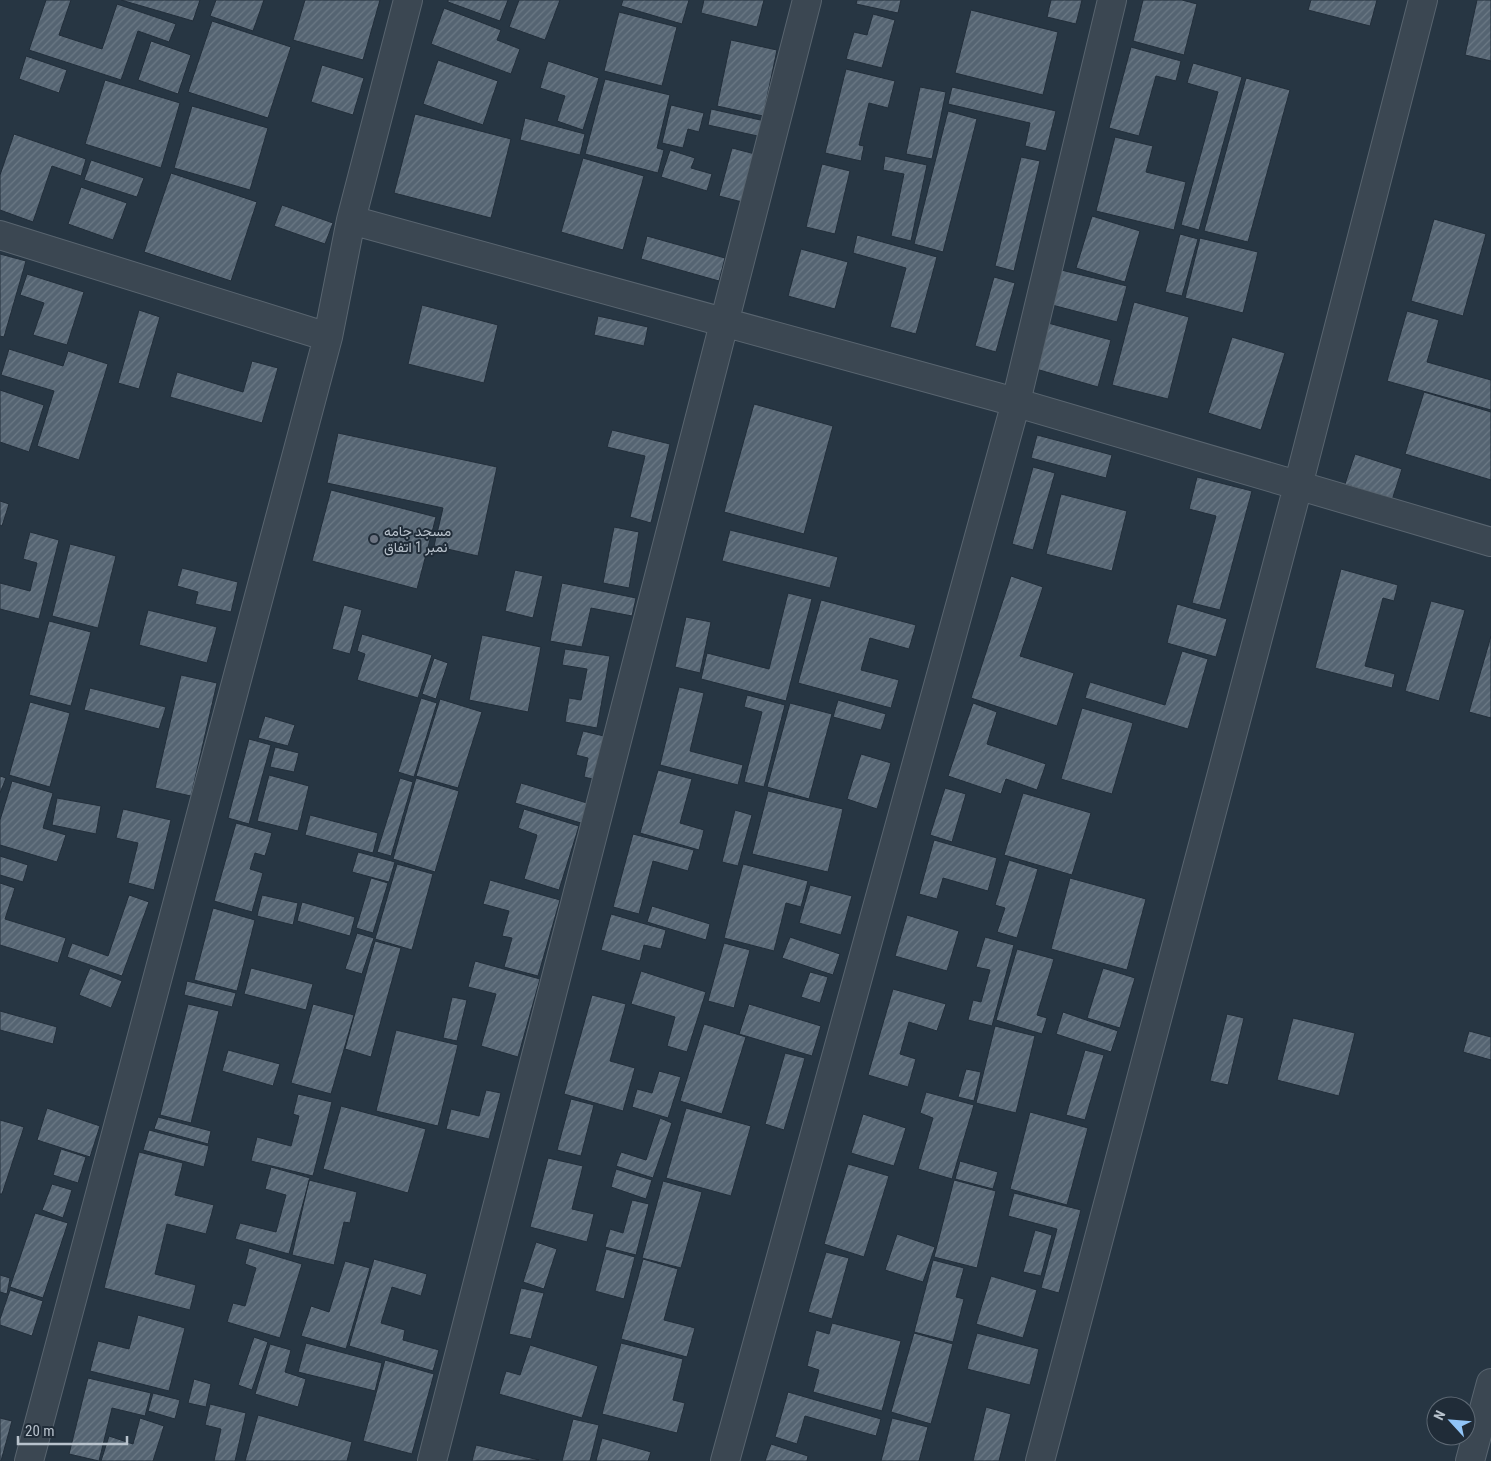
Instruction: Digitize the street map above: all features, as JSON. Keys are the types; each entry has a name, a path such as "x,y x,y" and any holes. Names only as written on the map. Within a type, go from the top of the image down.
{"street":[{"path":"29,1461 328,337 351,220 408,0"},
{"path":"432,1461 807,0"},
{"path":"725,1461 1016,402 1112,0"},
{"path":"1040,1461 1298,486 1423,0"},
{"path":"351,220 1016,402 1491,542"},
{"path":"0,235 328,337"},
{"path":"1470,1461 1491,1384"}],"building":[{"path":"46,0 71,0 59,35 102,49 117,4 176,24 169,42 138,31 121,80 29,50"},
{"path":"121,0 200,0 193,21"},
{"path":"216,0 264,0 253,31 210,16"},
{"path":"305,0 380,0 363,60 293,40"},
{"path":"448,0 508,0 500,21 448,2"},
{"path":"519,0 560,0 545,40 509,27"},
{"path":"623,0 689,0 682,24 621,6"},
{"path":"704,0 764,0 757,27 701,13"},
{"path":"857,0 901,0 898,13 856,4"},
{"path":"1051,0 1082,0 1076,24 1047,17"},
{"path":"1143,0 1182,0 1197,4 1184,55 1133,41"},
{"path":"1311,0 1377,0 1370,26 1308,10"},
{"path":"1477,0 1491,0 1491,61 1465,55"},
{"path":"444,8 501,30 497,40 520,49 511,74 431,44"},
{"path":"971,10 1058,32 1043,95 955,73"},
{"path":"619,12 677,27 662,86 604,71"},
{"path":"873,14 895,20 882,68 846,59 854,32 867,35"},
{"path":"212,21 291,47 268,118 188,92"},
{"path":"731,40 777,50 763,116 717,106"},
{"path":"151,41 191,55 178,94 138,80"},
{"path":"1131,47 1181,61 1176,81 1156,76 1139,136 1109,128"},
{"path":"26,56 67,70 59,93 19,79"},
{"path":"438,60 498,81 483,125 423,104"},
{"path":"548,61 599,78 583,130 557,121 565,96 540,88"},
{"path":"1193,63 1242,77 1199,230 1181,225 1218,92 1187,83"},
{"path":"322,65 364,78 353,115 311,102"},
{"path":"846,69 895,81 888,108 869,103 859,145 864,146 861,161 825,153"},
{"path":"1246,78 1290,90 1248,242 1204,231"},
{"path":"605,79 670,95 657,148 664,150 658,173 585,154"},
{"path":"105,80 180,103 161,168 85,144"},
{"path":"920,87 946,92 932,159 906,154"},
{"path":"952,87 1056,111 1046,151 1025,146 1030,123 948,104"},
{"path":"671,105 704,113 699,132 688,129 683,148 662,143"},
{"path":"192,106 268,128 250,190 174,168"},
{"path":"711,109 765,121 762,137 708,125"},
{"path":"948,111 977,119 943,252 914,244"},
{"path":"415,114 511,139 491,218 394,193"},
{"path":"525,118 585,134 580,155 520,140"},
{"path":"14,134 86,159 81,176 52,166 33,222 0,210 0,175"},
{"path":"1115,137 1153,146 1146,172 1186,182 1174,230 1096,211"},
{"path":"732,148 755,154 742,202 719,196"},
{"path":"670,150 695,158 691,168 712,174 707,191 661,177"},
{"path":"885,156 927,165 911,241 891,236 904,174 883,170"},
{"path":"1021,157 1040,161 1014,271 995,266"},
{"path":"583,158 644,176 623,250 561,232"},
{"path":"91,160 144,178 137,197 84,180"},
{"path":"822,164 850,171 835,234 806,227"},
{"path":"171,173 257,202 231,281 144,252"},
{"path":"81,187 127,203 113,240 68,224"},
{"path":"282,205 333,223 325,244 274,226"},
{"path":"1092,216 1140,231 1125,282 1076,268"},
{"path":"1434,219 1486,234 1463,316 1411,301"},
{"path":"1180,234 1198,239 1182,296 1165,292"},
{"path":"857,235 937,257 916,334 890,327 906,268 853,253"},
{"path":"647,236 725,258 719,281 641,259"},
{"path":"1200,238 1258,252 1243,313 1185,298"},
{"path":"801,249 848,262 835,309 788,296"},
{"path":"0,254 26,261 4,337 0,336"},
{"path":"1061,270 1127,286 1117,322 1052,305"},
{"path":"27,274 84,292 67,345 33,335 44,303 20,295"},
{"path":"994,277 1015,283 996,352 975,346"},
{"path":"1134,302 1189,317 1168,399 1112,385"},
{"path":"422,305 498,325 484,383 408,364"},
{"path":"139,310 160,317 139,389 118,383"},
{"path":"1407,311 1439,320 1427,362 1491,380 1491,410 1387,381"},
{"path":"598,316 648,327 644,346 594,335"},
{"path":"1048,323 1111,340 1098,387 1036,369"},
{"path":"1232,337 1285,353 1261,430 1208,413"},
{"path":"9,349 63,366 68,351 108,364 79,460 37,446 54,391 1,375"},
{"path":"252,361 278,368 262,423 170,397 177,372 243,392"},
{"path":"0,390 44,405 29,452 0,442"},
{"path":"1424,392 1491,412 1491,480 1405,454"},
{"path":"754,404 833,426 804,534 724,512"},
{"path":"612,430 670,444 651,523 630,517 645,456 607,447"},
{"path":"338,433 497,467 478,556 434,546 443,508 327,483"},
{"path":"1037,435 1112,455 1106,478 1031,458"},
{"path":"1355,454 1402,469 1392,500 1345,484"},
{"path":"1033,467 1055,473 1033,550 1012,544"},
{"path":"1197,477 1252,491 1220,610 1192,603 1216,516 1189,509"},
{"name":"مسجد جامه نمبر 1 اتفاق","path":"331,490 436,517 417,589 312,561"},
{"path":"1061,494 1127,511 1112,571 1046,554"},
{"path":"0,501 9,504 2,526 0,525"},
{"path":"614,527 639,532 629,588 603,583"},
{"path":"730,530 838,557 830,588 722,561"},
{"path":"30,532 59,540 39,619 0,609 0,583 30,591 37,563 23,559"},
{"path":"70,544 116,556 98,628 52,616"},
{"path":"182,568 238,582 231,612 195,604 198,592 177,586"},
{"path":"1341,569 1398,585 1394,601 1383,598 1365,666 1395,674 1392,688 1315,668"},
{"path":"515,570 543,576 533,618 505,611"},
{"path":"1011,576 1043,587 1020,656 1074,673 1057,726 971,698"},
{"path":"562,583 636,598 632,616 591,608 582,647 550,641"},
{"path":"788,593 812,599 786,701 701,679 707,653 769,669"},
{"path":"821,600 916,625 909,649 870,638 861,670 899,680 891,708 798,683"},
{"path":"1431,601 1465,610 1439,701 1405,691"},
{"path":"1177,604 1227,619 1216,657 1167,643"},
{"path":"344,605 362,610 350,654 332,649"},
{"path":"148,610 217,627 207,663 139,645"},
{"path":"686,617 711,622 700,673 675,667"},
{"path":"49,621 91,632 71,706 29,695"},
{"path":"362,634 432,655 418,698 357,680 365,654 357,651"},
{"path":"482,635 541,647 528,712 469,700"},
{"path":"1491,636 1491,718 1469,712"},
{"path":"565,649 610,656 597,728 565,722 569,698 581,700 587,669 562,665"},
{"path":"1182,651 1208,659 1188,729 1085,698 1090,682 1165,705"},
{"path":"434,658 448,663 436,699 422,694"},
{"path":"181,675 217,683 191,796 155,788"},
{"path":"679,687 704,693 690,751 743,765 738,785 660,765"},
{"path":"90,688 166,707 159,729 84,710"},
{"path":"747,695 785,705 764,787 744,782 762,712 744,707"},
{"path":"421,698 437,703 414,777 398,772"},
{"path":"440,699 482,712 458,788 416,776"},
{"path":"838,700 886,714 881,730 833,717"},
{"path":"30,702 70,713 50,787 9,775"},
{"path":"790,703 832,714 809,799 767,787"},
{"path":"973,703 997,712 987,744 1046,764 1037,790 1006,779 1001,794 948,776"},
{"path":"1082,708 1133,723 1112,794 1061,779"},
{"path":"265,716 295,725 288,746 258,738"},
{"path":"583,731 612,738 601,781 584,777 588,758 576,755"},
{"path":"249,739 271,745 249,824 228,818"},
{"path":"275,747 299,753 294,772 270,767"},
{"path":"861,754 891,763 877,809 847,799"},
{"path":"658,770 692,779 680,823 704,830 699,850 640,833"},
{"path":"269,775 309,786 298,831 257,821"},
{"path":"0,776 6,778 0,793"},
{"path":"400,778 413,782 391,856 377,852"},
{"path":"416,778 459,791 435,872 393,859"},
{"path":"12,781 53,793 43,828 66,835 57,862 0,845 0,820"},
{"path":"521,783 587,803 581,823 515,803"},
{"path":"945,788 966,794 952,842 930,835"},
{"path":"768,791 843,809 828,872 752,854"},
{"path":"1023,793 1091,813 1072,875 1004,855"},
{"path":"57,798 101,806 96,834 52,825"},
{"path":"123,809 171,820 154,890 128,883 138,843 116,838"},
{"path":"524,809 579,826 559,890 524,879 537,835 518,828"},
{"path":"735,810 752,815 738,866 722,862"},
{"path":"310,815 378,833 373,853 305,835"},
{"path":"236,823 272,833 265,856 255,853 250,869 263,873 252,912 214,901"},
{"path":"633,834 694,850 688,871 653,861 639,914 613,907"},
{"path":"934,840 997,858 988,891 943,878 937,899 919,894"},
{"path":"358,852 395,862 389,882 352,872"},
{"path":"0,856 28,865 23,882 0,875"},
{"path":"1009,860 1038,869 1017,938 997,932 1005,908 995,905"},
{"path":"397,864 433,874 412,950 375,939"},
{"path":"743,864 808,881 801,907 786,903 774,951 724,938"},
{"path":"371,878 388,883 373,933 356,928"},
{"path":"1070,878 1146,899 1127,970 1051,949"},
{"path":"490,880 560,900 538,976 504,967 512,938 502,936 509,911 483,904"},
{"path":"0,883 15,888 5,919 66,938 58,963 0,945"},
{"path":"810,885 852,896 841,935 799,923"},
{"path":"129,895 149,902 122,976 67,957 72,943 108,956"},
{"path":"262,895 298,903 293,925 257,916"},
{"path":"302,902 355,917 350,936 297,921"},
{"path":"652,906 710,924 706,940 647,922"},
{"path":"213,908 255,920 237,991 194,980"},
{"path":"611,914 666,930 661,949 644,945 640,961 601,950"},
{"path":"907,915 959,931 947,971 895,956"},
{"path":"357,933 374,938 362,974 345,969"},
{"path":"790,937 840,954 833,975 782,958"},
{"path":"985,937 1014,945 992,1026 968,1020 973,1000 981,1002 990,970 976,967"},
{"path":"375,941 401,948 371,1057 345,1049"},
{"path":"724,943 750,950 734,1008 708,1001"},
{"path":"1017,949 1054,959 1037,1015 1047,1018 1042,1034 996,1020"},
{"path":"475,961 540,979 518,1057 481,1046 496,994 468,987"},
{"path":"90,968 122,981 111,1008 79,995"},
{"path":"251,968 313,984 306,1010 244,994"},
{"path":"1103,968 1135,978 1120,1028 1087,1018"},
{"path":"641,971 706,992 687,1052 667,1046 675,1017 631,1004"},
{"path":"810,972 828,977 820,1003 801,997"},
{"path":"187,981 236,993 232,1007 184,995"},
{"path":"893,989 946,1004 937,1031 909,1022 900,1054 916,1059 908,1087 868,1075"},
{"path":"592,995 626,1004 610,1061 635,1068 623,1111 564,1094"},
{"path":"452,997 467,1000 457,1041 443,1038"},
{"path":"188,1004 219,1011 191,1123 160,1115"},
{"path":"313,1004 354,1015 331,1094 291,1083"},
{"path":"749,1004 821,1026 812,1056 739,1034"},
{"path":"0,1011 57,1027 53,1044 0,1030"},
{"path":"1063,1012 1118,1031 1111,1052 1056,1034"},
{"path":"1227,1014 1244,1018 1228,1085 1210,1081"},
{"path":"1293,1018 1355,1033 1339,1096 1277,1080"},
{"path":"704,1024 746,1037 722,1114 680,1101"},
{"path":"995,1026 1035,1036 1016,1113 976,1103"},
{"path":"396,1030 458,1045 438,1126 376,1111"},
{"path":"1469,1031 1491,1037 1491,1060 1463,1052"},
{"path":"228,1050 280,1064 273,1086 222,1071"},
{"path":"1085,1050 1104,1055 1085,1120 1066,1115"},
{"path":"785,1053 805,1058 784,1130 765,1124"},
{"path":"966,1069 981,1072 974,1101 958,1097"},
{"path":"659,1071 681,1077 668,1118 632,1107 637,1089 652,1093"},
{"path":"486,1090 501,1093 489,1139 446,1129 451,1109 479,1116"},
{"path":"926,1092 974,1105 952,1179 918,1169 933,1118 920,1113"},
{"path":"298,1094 332,1102 313,1176 251,1161 257,1137 291,1146 299,1116 293,1114"},
{"path":"571,1099 594,1105 581,1156 557,1150"},
{"path":"341,1106 426,1129 408,1193 323,1169"},
{"path":"47,1108 100,1126 90,1157 37,1140"},
{"path":"686,1108 751,1126 731,1196 666,1178"},
{"path":"1030,1112 1088,1128 1067,1205 1010,1189"},
{"path":"863,1114 906,1128 894,1166 851,1153"},
{"path":"158,1117 211,1131 208,1144 154,1129"},
{"path":"660,1118 672,1123 653,1178 616,1166 621,1152 646,1160"},
{"path":"0,1120 24,1127 2,1194 0,1194"},
{"path":"149,1130 209,1146 204,1167 143,1150"},
{"path":"61,1149 86,1157 78,1183 53,1175"},
{"path":"139,1152 183,1163 175,1195 214,1205 206,1234 167,1224 155,1274 196,1285 190,1310 104,1288"},
{"path":"548,1158 583,1166 572,1209 594,1214 587,1242 530,1227"},
{"path":"960,1161 998,1172 993,1189 955,1179"},
{"path":"848,1164 889,1176 864,1257 824,1244"},
{"path":"271,1167 310,1178 289,1254 235,1239 240,1223 276,1232 286,1195 265,1189"},
{"path":"616,1169 652,1180 646,1199 611,1187"},
{"path":"309,1180 357,1192 350,1223 344,1222 334,1265 292,1255"},
{"path":"954,1180 996,1191 977,1268 934,1257"},
{"path":"663,1181 702,1192 681,1268 642,1258"},
{"path":"52,1184 72,1190 63,1218 42,1210"},
{"path":"1014,1193 1081,1210 1059,1293 1041,1288 1057,1229 1008,1216"},
{"path":"632,1200 649,1204 636,1255 605,1247 610,1229 623,1233"},
{"path":"35,1213 68,1223 43,1298 10,1287"},
{"path":"1035,1230 1052,1235 1041,1276 1023,1272"},
{"path":"897,1234 935,1247 923,1282 885,1270"},
{"path":"536,1242 557,1249 544,1289 523,1282"},
{"path":"249,1248 302,1264 280,1338 227,1322 233,1303 245,1306 256,1268 245,1264"},
{"path":"606,1249 635,1257 624,1299 595,1291"},
{"path":"826,1252 849,1258 832,1319 808,1312"},
{"path":"374,1259 427,1274 421,1296 392,1287 381,1323 405,1330 403,1340 439,1350 433,1371 349,1346"},
{"path":"643,1259 678,1269 664,1320 695,1328 687,1357 621,1339"},
{"path":"933,1260 964,1268 956,1297 964,1299 953,1342 914,1332"},
{"path":"345,1261 370,1268 346,1349 301,1336 311,1306 329,1312"},
{"path":"0,1275 10,1278 7,1294 0,1292"},
{"path":"991,1276 1037,1290 1023,1338 976,1324"},
{"path":"521,1288 544,1293 531,1339 509,1334"},
{"path":"10,1290 43,1301 32,1336 0,1325 0,1319"},
{"path":"138,1315 185,1328 169,1391 90,1371 98,1341 129,1349"},
{"path":"832,1323 901,1341 882,1411 813,1392 819,1370 807,1366 816,1330 829,1334"},
{"path":"914,1333 953,1344 931,1424 891,1412"},
{"path":"977,1333 1039,1349 1030,1385 967,1369"},
{"path":"254,1337 268,1342 252,1390 238,1385"},
{"path":"306,1343 382,1363 375,1391 298,1372"},
{"path":"621,1343 683,1359 673,1400 685,1403 677,1433 602,1414"},
{"path":"270,1344 291,1350 285,1372 306,1379 298,1407 255,1394"},
{"path":"530,1345 598,1366 582,1418 499,1394 506,1371 520,1375"},
{"path":"385,1360 434,1374 412,1454 363,1441"},
{"path":"88,1378 151,1393 145,1416 112,1408 99,1461 69,1454"},
{"path":"194,1379 211,1384 206,1407 188,1403"},
{"path":"788,1392 881,1419 876,1436 805,1416 797,1444 775,1437"},
{"path":"153,1393 180,1400 175,1419 148,1411"},
{"path":"210,1404 246,1413 235,1461 214,1461 221,1429 205,1425"},
{"path":"986,1407 1011,1414 999,1461 973,1461"},
{"path":"258,1415 352,1442 347,1461 245,1461"},
{"path":"0,1418 12,1421 1,1461 0,1461"},
{"path":"140,1418 164,1426 153,1461 101,1461 109,1436 133,1444"},
{"path":"892,1418 928,1427 919,1461 881,1461"},
{"path":"573,1419 599,1425 590,1461 562,1461"},
{"path":"602,1438 651,1452 648,1461 596,1461"},
{"path":"771,1444 808,1456 807,1461 765,1461"},
{"path":"476,1445 539,1460 472,1461"}],"place":[{"name":"مسجد جامه نمبر 1 اتفاق","path":"374,539"}]}
